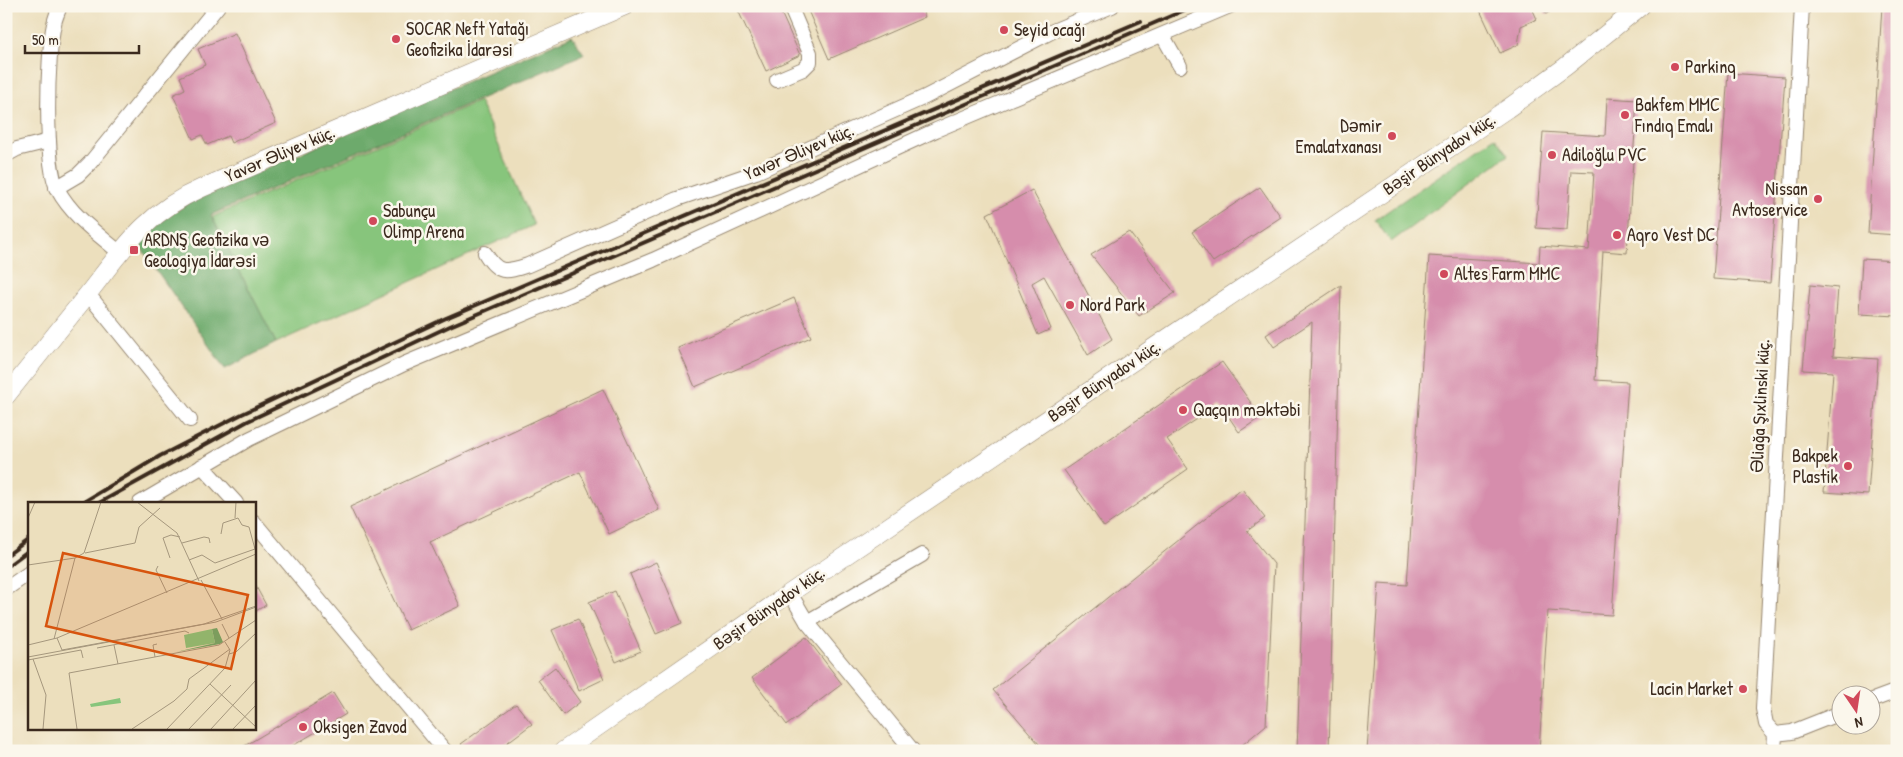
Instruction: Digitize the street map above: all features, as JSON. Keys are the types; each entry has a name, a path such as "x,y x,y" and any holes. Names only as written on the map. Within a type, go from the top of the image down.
{"street":[{"path":"60,6 54,24 50,49 49,141 52,178 56,188 76,214 119,252"},
{"path":"56,188 78,175 90,163 218,6"},
{"name":"Yavər Əliyev küç.","path":"6,396 88,294 119,252 149,220 169,204 197,190 625,6"},
{"path":"777,80 803,69 810,62 810,53 790,6"},
{"name":"Yavər Əliyev küç.","path":"486,253 492,265 501,270 510,271 528,265 677,199 756,172 925,97 1054,31 1112,6"},
{"path":"142,502 249,440 411,360 653,260 944,127 1163,36 1230,6"},
{"name":"Bəşir Bünyadov küç.","path":"563,751 790,594 1490,120 1565,67 1641,6"},
{"name":"Əliağa Şıxlinski küç.","path":"1775,734 1766,724 1763,709 1802,6"},
{"path":"1163,36 1180,66"},
{"path":"6,155 17,149 49,141"},
{"path":"88,294 190,420"},
{"path":"202,466 235,502"},
{"path":"255,523 445,751"},
{"path":"807,622 922,555"},
{"path":"6,589 28,574"},
{"path":"790,594 807,622 910,750"},
{"path":"1880,697 1897,690"},
{"path":"1774,751 1775,734 1792,732 1830,717"}],"green space":[{"path":"572,36 584,54 211,215 276,343 225,369 139,245 162,221 191,201"},
{"name":"Sabunçu Olimp Arena","path":"479,101 534,225 276,343 212,217"},
{"path":"1495,137 1508,155 1391,242 1375,220"}],"building":[{"path":"740,6 778,6 800,55 766,71 737,8"},
{"path":"806,6 920,6 925,17 829,59"},
{"path":"1478,6 1531,6 1537,19 1521,26 1518,45 1500,53"},
{"path":"1542,6 1560,6 1546,14"},
{"path":"1882,6 1897,6 1897,235 1868,233"},
{"path":"235,33 276,123 231,143 228,136 207,145 202,135 193,139 173,95 185,89 180,77 205,65 198,49"},
{"path":"1728,73 1785,77 1770,283 1713,279"},
{"path":"1607,98 1637,100 1627,253 1603,251 1595,380 1628,382 1612,615 1548,611 1539,751 1367,751 1379,583 1407,585 1429,256 1539,263 1540,246 1589,250 1594,172 1571,171 1567,230 1536,228 1543,132 1605,136"},
{"path":"1260,187 1281,217 1213,262 1192,232"},
{"path":"1032,190 1112,339 1088,355 1044,276 1032,283 1051,329 1038,335 987,214"},
{"path":"1129,232 1175,293 1139,316 1091,255"},
{"path":"1862,259 1897,261 1897,316 1859,314"},
{"path":"1341,285 1329,751 1297,751 1312,322 1274,347 1266,335"},
{"path":"1810,285 1838,288 1833,356 1878,359 1868,495 1824,492 1833,372 1803,370"},
{"path":"794,298 811,337 695,387 678,348"},
{"path":"1222,362 1261,417 1239,432 1220,404 1167,439 1188,469 1104,527 1064,470"},
{"path":"603,389 659,510 609,534 580,472 430,542 460,606 408,630 350,507"},
{"path":"1242,489 1265,518 1247,531 1274,564 1266,725 1235,751 1045,751 993,690"},
{"path":"656,562 682,623 656,634 630,574"},
{"path":"255,585 266,605 255,611"},
{"path":"615,591 641,651 616,662 589,602"},
{"path":"578,619 604,679 579,691 552,630"},
{"path":"806,637 842,684 787,725 752,678"},
{"path":"555,667 580,702 563,715 538,680"},
{"path":"333,693 346,714 284,751 236,751"},
{"path":"516,704 532,724 496,751 466,751 461,744"}],"railway":[{"path":"101,502 248,421 450,326 1194,6"},
{"path":"84,502 160,456 242,414 446,318 1141,21"},
{"path":"6,556 28,540"},
{"path":"6,567 28,551"}],"place":[{"name":"Seyid ocağı","path":"1004,30"},
{"name":"SOCAR Neft Yatağı Geofizika İdarəsi","path":"396,39"},
{"name":"Parkinq","path":"1675,67"},
{"name":"Bakfem MMC Fındıq Emalı","path":"1625,115"},
{"name":"Dəmir Emalatxanası","path":"1392,136"},
{"name":"Adiloğlu PVC","path":"1552,155"},
{"name":"Nissan Avtoservice","path":"1818,199"},
{"name":"Sabunçu Olimp Arena","path":"373,221"},
{"name":"Aqro Vest DC","path":"1617,235"},
{"name":"ARDNŞ Geofizika vә Geologiya İdarәsi","path":"134,250"},
{"name":"Altes Farm MMC","path":"1444,274"},
{"name":"Nord Park","path":"1070,305"},
{"name":"Qaçqın məktəbi","path":"1183,410"},
{"name":"Bakpek Plastik","path":"1848,466"},
{"name":"Lacin Market","path":"1743,689"},
{"name":"Oksigen Zavod","path":"303,727"}]}
